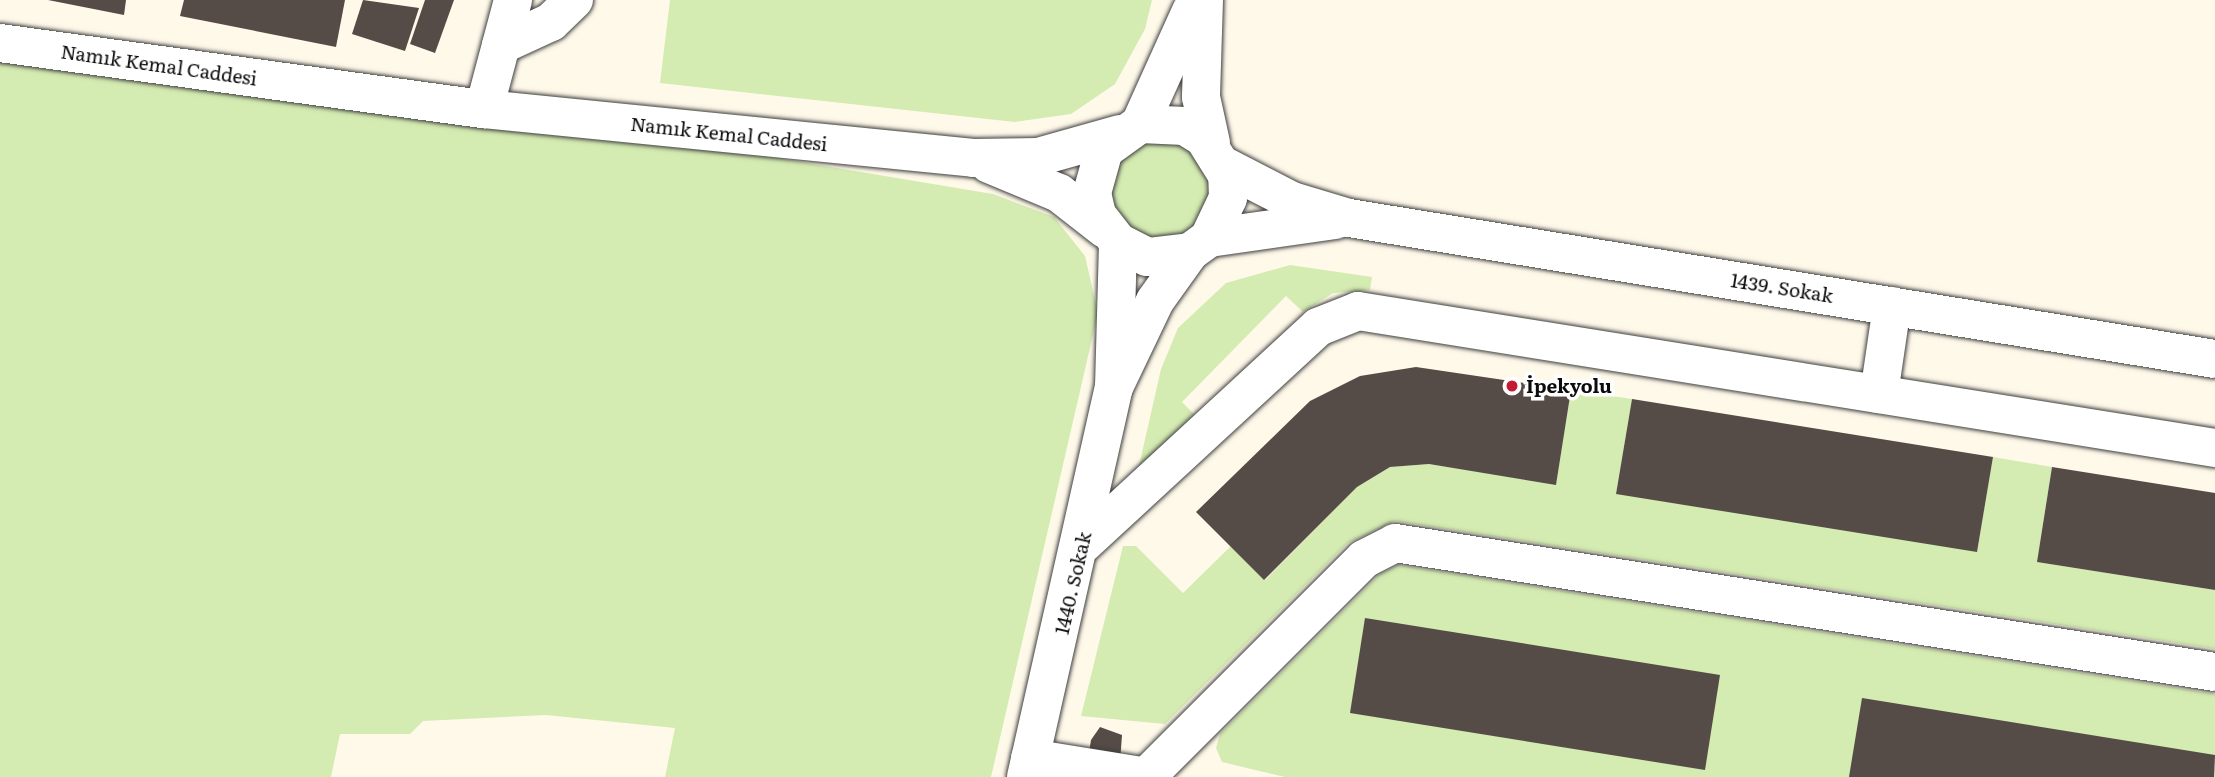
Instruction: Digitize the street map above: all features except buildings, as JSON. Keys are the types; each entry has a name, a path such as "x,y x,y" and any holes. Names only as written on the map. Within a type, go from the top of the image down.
{"street":[{"path":"484,109 513,0"},
{"path":"501,45 551,22 574,0"},
{"path":"1114,387 1111,235 1092,193 1095,170 1130,129 1197,0"},
{"path":"1114,387 1155,301 1200,245 1228,198 1201,97 1204,0"},
{"name":"Namık Kemal Caddesi","path":"0,43 484,109 974,158"},
{"path":"974,158 1038,156 1130,129 1185,126 1216,154 1292,201 1349,218"},
{"path":"974,158 1059,193 1111,235 1147,257 1349,218"},
{"name":"1439. Sokak","path":"1349,218 2215,359"},
{"path":"1879,394 1892,306"},
{"path":"1083,544 1318,327 1349,312 2215,448"},
{"name":"1440. Sokak","path":"1028,767 1083,544 1114,387"},
{"path":"1028,767 1146,777 1364,559 1395,543 2215,672"}],"green space":[{"path":"670,0 1152,0 1145,29 1115,84 1071,114 1015,122 660,83"},
{"path":"0,53 484,109 993,194 1054,217 1085,256 1098,313 991,777 665,777 675,728 546,715 423,721 410,734 340,734 331,777 0,777"},
{"path":"1160,140 1179,144 1195,155 1206,171 1210,190 1206,209 1195,225 1179,236 1160,240 1141,236 1125,225 1114,209 1110,190 1114,171 1125,155 1141,144"},
{"path":"1290,265 1372,277 1370,290 1333,293 1303,312 1286,296 1182,402 1197,417 1136,479 1161,369 1178,328 1226,283"},
{"path":"1571,390 1632,399 1616,493 1977,551 1993,457 2052,467 2037,562 2215,590 2215,649 1395,521 1348,543 1165,724 1081,716 1123,546 1136,546 1183,593 1231,546 1265,580 1357,487 1390,467 1429,464 1556,484"},
{"path":"1398,565 2215,694 2215,777 1285,777 1222,762 1216,748 1220,734 1380,574"}],"place":[{"name":"İpekyolu","path":"1512,386"}]}
